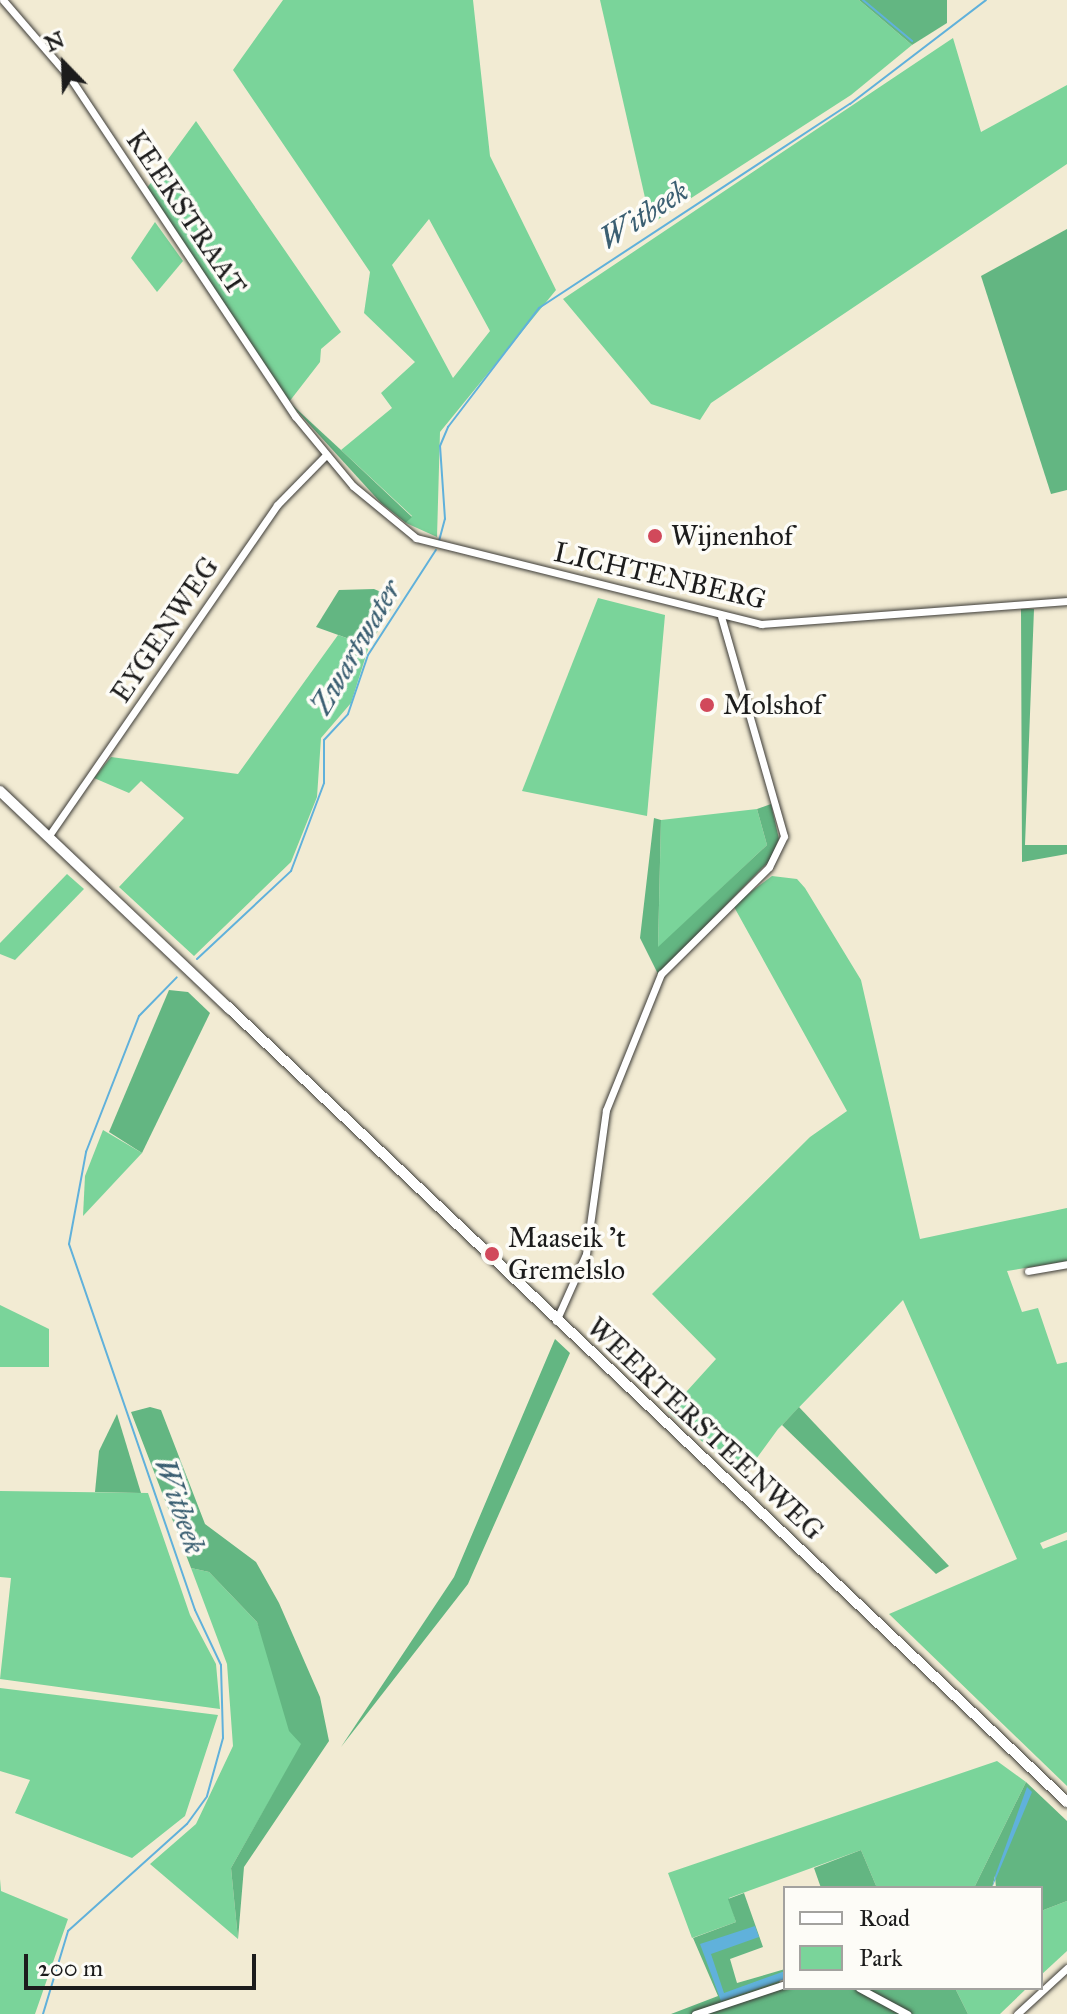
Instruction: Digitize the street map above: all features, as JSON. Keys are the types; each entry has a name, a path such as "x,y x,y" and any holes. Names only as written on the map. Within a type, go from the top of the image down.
{"main road":[{"name":"WEERTERSTEENWEG","path":"0,791 555,1322 1067,1802"},
{"name":"WEERTERSTEENWEG","path":"1047,1786 1067,1811"}],"street":[{"name":"KEEKSTRAAT","path":"3,0 71,79 326,455"},
{"name":"LICHTENBERG","path":"326,455 389,519 427,543 721,617 794,626 1067,601"},
{"name":"EYGENWEG","path":"48,837 277,505 326,455"},
{"path":"555,1322 586,1254 606,1110 661,974 769,867 784,836 721,617"},
{"path":"1028,1271 1067,1264"},
{"path":"1017,2014 1067,1968"},
{"path":"695,2014 783,1985"},
{"path":"863,1990 907,2014"}],"green space":[{"path":"283,0 473,0 490,156 556,290 440,432 437,537 406,523 412,516 341,450 392,408 381,393 415,362 364,313 370,272 233,70","holes":["429,219 490,331 453,378 392,265"]},
{"path":"600,0 859,0 912,45 851,95 651,224"},
{"path":"859,0 947,0 947,23 912,45"},
{"path":"953,38 981,132 1067,85 1067,164 711,403 700,420 651,404 563,299"},
{"path":"196,121 341,332 321,349 320,362 289,402 147,188"},
{"path":"155,222 183,261 157,292 131,258"},
{"path":"1067,229 1067,490 1051,494 981,276"},
{"path":"289,402 412,517 406,523 381,503"},
{"path":"374,589 397,599 369,646 316,627 339,590"},
{"path":"598,598 665,615 647,816 522,791"},
{"path":"1021,609 1034,609 1025,845 1067,845 1067,854 1022,862"},
{"path":"338,635 369,646 351,703 321,738 317,797 291,862 194,956 119,887 184,818 141,781 129,793 94,778 111,757 238,774"},
{"path":"771,804 779,839 769,861 658,974 640,938 654,818 661,820 658,947 767,845 757,809"},
{"path":"757,809 767,845 658,948 661,820"},
{"path":"67,874 84,889 15,960 0,954 0,943"},
{"path":"772,876 797,879 805,888 861,980 920,1239 1067,1208 1067,1261 1007,1271 1022,1312 1038,1308 1057,1364 1067,1362 1067,1532 1040,1543 1043,1549 1067,1540 1067,1786 889,1614 1017,1559 903,1300 778,1429 743,1477 668,1412 716,1359 652,1294 810,1137 847,1111 733,905"},
{"path":"169,990 188,992 210,1013 142,1153 109,1132"},
{"path":"103,1130 142,1153 83,1216 85,1176"},
{"path":"0,1305 49,1329 49,1367 0,1367"},
{"path":"555,1339 570,1353 468,1584 341,1747 454,1577"},
{"path":"150,1407 161,1410 205,1524 256,1562 279,1603 320,1697 329,1741 244,1867 238,1939 231,1868 301,1744 289,1731 257,1622 209,1572 191,1568 131,1412"},
{"path":"799,1407 949,1566 936,1574 782,1425"},
{"path":"117,1414 141,1493 95,1492 99,1451"},
{"path":"0,1491 148,1493 190,1615 216,1664 220,1709 0,1679 11,1578 0,1577"},
{"path":"191,1568 209,1572 257,1622 302,1744 231,1868 238,1939 150,1864 196,1824 233,1746 227,1664"},
{"path":"0,1688 218,1715 185,1816 132,1858 15,1813 30,1780 0,1771"},
{"path":"997,1761 1026,1782 975,1886 876,1886 861,1850 729,1898 736,1922 692,1938 668,1873"},
{"path":"1026,1782 1067,1821 1067,1901 1043,1910 1043,1886 996,1886 995,1876 992,1886 975,1886"},
{"path":"861,1850 876,1886 820,1886 814,1868"},
{"path":"0,1879 1,1891 68,1919 35,2014 0,2014"},
{"path":"744,1893 763,1947 730,1959 737,1983 783,1970 779,1983 783,1990 956,1990 968,2014 671,2014 718,1996 693,1938 736,1922 728,1899"},
{"path":"1067,1901 1067,1951 1043,1973 1043,1910"},
{"path":"956,1990 1025,1990 1000,2014 968,2014"}],"water":[{"path":"1027,1787 1032,1792 992,1886"},
{"path":"755,1926 759,1937 711,1954 724,1993 783,1972 783,1980 721,2001 700,1944"}],"waterway":[{"path":"863,0 912,41"},
{"name":"Witbeek","path":"439,541 445,519 440,446 448,427 539,308 850,104 986,0"},
{"name":"Zwartwater","path":"197,959 291,871 324,783 324,740 348,714 368,655 436,550"},
{"name":"Witbeek","path":"43,2014 68,1931 187,1824 207,1796 223,1738 221,1665 195,1610 69,1244 86,1152 139,1016 177,977"}],"place":[{"name":"Wijnenhof","path":"655,536"},
{"name":"Molshof","path":"707,705"},
{"name":"Maaseik 't Gremelslo","path":"492,1254"}]}
